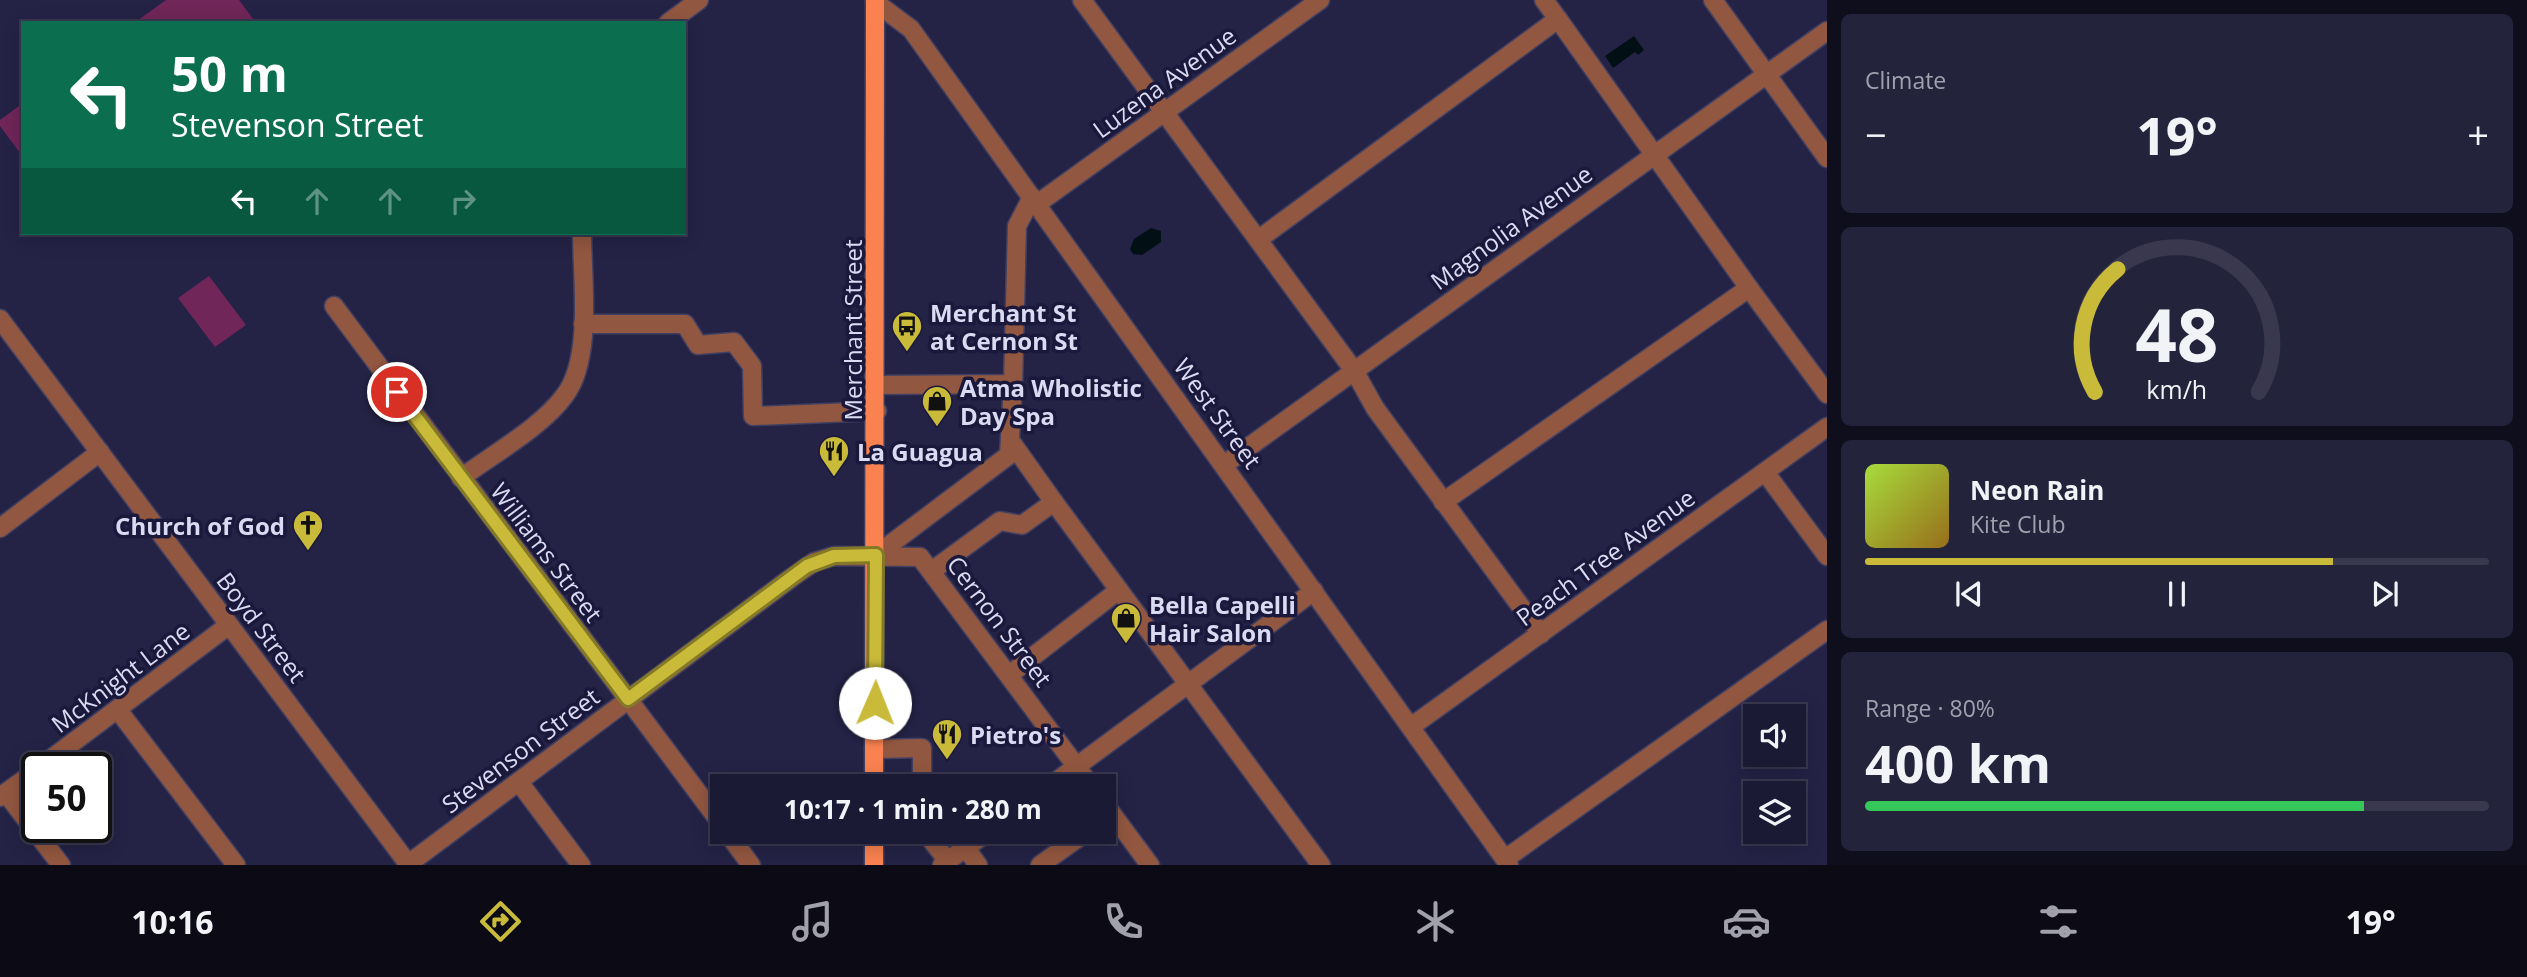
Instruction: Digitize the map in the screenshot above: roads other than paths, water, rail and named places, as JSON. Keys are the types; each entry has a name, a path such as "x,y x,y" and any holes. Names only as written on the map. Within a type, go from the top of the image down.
{"main road":[{"name":"Merchant Street","path":"874,774 877,411 875,1"},
{"path":"874,844 874,865"}],"street":[{"path":"1082,0 1259,239 1355,372 1376,408 1443,502 1541,634"},
{"name":"Luzena Avenue","path":"1034,200 1165,112 1320,0"},
{"path":"1544,0 1827,394"},
{"path":"1713,0 1827,158"},
{"name":"West Street","path":"875,1 911,29 1507,862"},
{"path":"670,21 687,4"},
{"path":"1259,239 1558,19"},
{"name":"Magnolia Avenue","path":"1224,464 1827,31"},
{"path":"876,555 1009,455 1012,443 1017,226 1034,200"},
{"path":"461,478 551,412 566,394 580,359 583,324 582,235"},
{"path":"1443,502 1749,288"},
{"name":"Williams Street","path":"334,306 710,809"},
{"name":"Boyd Street","path":"0,319 408,865"},
{"path":"583,324 685,324 698,345 734,342 752,366 752,416 877,411"},
{"path":"877,385 1013,384"},
{"name":"Peach Tree Avenue","path":"1412,726 1827,427"},
{"path":"1012,443 1321,865"},
{"path":"0,528 100,452"},
{"path":"1765,472 1827,556"},
{"path":"933,570 1000,521 1022,525 1054,502"},
{"name":"Cernon Street","path":"876,555 920,557 933,570 1082,774"},
{"name":"Stevenson Street","path":"408,865 807,566 834,556 876,555"},
{"path":"1009,674 1119,590"},
{"path":"1066,774 1314,591"},
{"name":"McKnight Lane","path":"61,752 229,625"},
{"path":"1507,862 1827,630"},
{"path":"118,709 236,865"},
{"path":"874,749 922,748 922,774"},
{"name":"McKnight Lane","path":"3,795 21,782"},
{"path":"519,782 582,865"},
{"path":"3,795 61,865"},
{"path":"1116,823 1150,865"},
{"path":"736,844 751,865"},
{"path":"933,844 945,863 971,844"},
{"path":"1040,865 1070,844"},
{"path":"966,848 978,865"}],"place":[{"name":"Merchant St at Cernon St","path":"907,353"},
{"name":"Atma Wholistic Day Spa","path":"937,428"},
{"name":"La Guagua","path":"834,478"},
{"name":"Church of God","path":"308,552"},
{"name":"Bella Capelli Hair Salon","path":"1126,645"},
{"name":"Pietro's","path":"947,761"}]}
